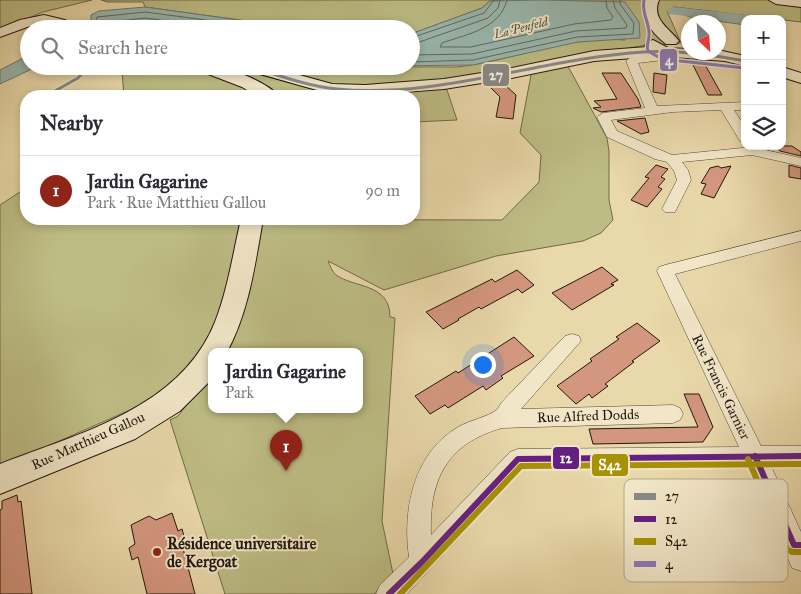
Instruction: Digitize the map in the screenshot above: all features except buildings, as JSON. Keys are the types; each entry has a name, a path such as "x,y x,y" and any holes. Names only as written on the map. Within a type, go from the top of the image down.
{"street":[{"path":"652,0 650,12 669,47 668,57 662,59 641,58 632,61 653,111"},
{"path":"776,0 801,2"},
{"path":"0,33 20,25"},
{"path":"280,75 331,88 365,90 459,82 594,56 669,47"},
{"path":"726,57 741,60"},
{"path":"786,73 801,78"},
{"path":"226,75 248,83 260,90"},
{"path":"725,106 741,132"},
{"path":"741,106 653,111 603,117 612,134 660,156 672,159 743,150"},
{"path":"755,150 801,162"},
{"path":"670,209 684,180 681,170 672,159"},
{"name":"Rue Matthieu Gallou","path":"216,348 225,330 236,294 251,225"},
{"name":"Rue Francis Garnier","path":"766,479 665,271 801,236"},
{"name":"Rue Alfred Dodds","path":"502,419 509,408 572,341"},
{"name":"Rue Matthieu Gallou","path":"0,479 124,429 170,402 199,374 208,360"},
{"name":"Rue Alfred Dodds","path":"422,562 418,541 418,520 430,467 444,450 464,433 502,419 673,414"},
{"path":"389,594 422,562 518,459 801,456"},
{"name":"Rue Francis Garnier","path":"788,526 799,550"}],"shaded area":[{"path":"0,0 92,0 43,12 20,20 0,30"},
{"path":"101,0 504,0 490,1 482,8 420,31 420,20 239,20 145,7 143,2 107,2"},
{"path":"544,0 801,0 801,22 786,20 786,15 742,15 674,7 667,11 681,43 641,46 564,59 607,138 609,151 609,200 613,220 601,233 583,241 496,256 384,290 328,261 336,275 378,292 388,306 390,317 395,318 382,521 393,574 374,594 225,594 170,420 178,416 208,377 208,413 363,413 363,348 229,348 233,338 220,348 208,348 208,357 164,390 130,410 0,467 0,205 20,192 20,225 420,225 420,220 502,220 539,182 541,155 520,133 531,75 526,67 423,84 447,90 457,120 420,122 420,90 124,90 122,75 420,75 420,67 457,67 478,64 562,45 604,39 625,40"}],"water":[{"path":"490,1 625,2 639,22 640,38 578,42 473,65 420,66 420,31 482,8"},
{"path":"145,7 239,20 91,20 91,15 99,11"},
{"path":"674,7 741,15 741,24 726,22 726,15 684,15 676,12"},
{"path":"20,60 20,75 0,84 0,70"}],"waterway":[{"name":"La Penfeld","path":"674,11 741,18"}],"transit line":[{"name":"4","path":"644,0 642,8 649,35 646,45 648,51 662,59 741,68"},
{"name":"27","path":"385,90 459,81 569,61 643,52 694,54 741,60"},
{"name":"27","path":"57,90 81,75"},
{"name":"27","path":"276,75 310,85 348,90"},
{"name":"27","path":"348,90 385,90"},
{"name":"12","path":"755,456 765,479"},
{"name":"12","path":"389,594 422,562 518,459 801,456"},
{"name":"S42","path":"748,459 757,479"},
{"name":"S42","path":"400,594 521,466 801,464"},
{"name":"12","path":"788,531 794,545 801,545"},
{"name":"S42","path":"788,550 792,552 801,552"}],"place":[{"name":"Jardin Gagarine","path":"286,471"},
{"name":"Résidence universitaire de Kergoat","path":"157,552"}]}
